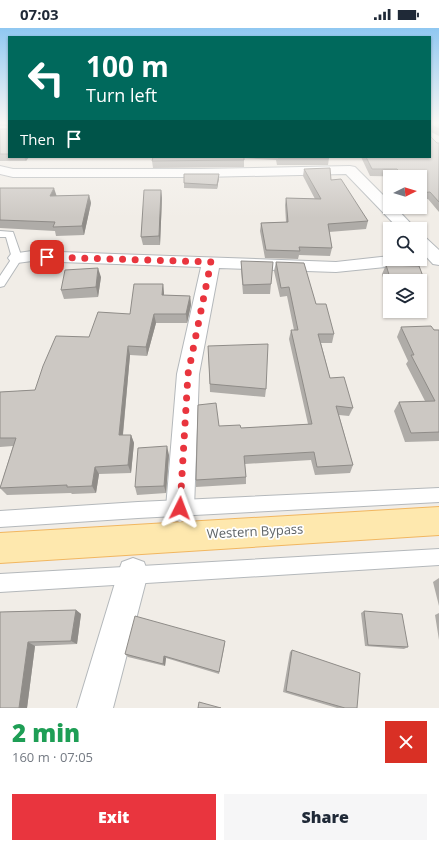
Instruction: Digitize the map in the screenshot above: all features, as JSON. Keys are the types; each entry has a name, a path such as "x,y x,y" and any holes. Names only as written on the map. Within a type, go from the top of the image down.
{"main road":[{"name":"Western Bypass","path":"0,548 439,521"}],"street":[{"path":"344,158 350,170 401,222"},
{"path":"0,170 13,173 201,173 350,170"},
{"path":"17,258 32,256 336,267 383,262"},
{"path":"180,508 188,374 211,262"},
{"path":"96,708 133,574"}],"lane":[{"path":"0,234 10,234 17,258 0,284"},
{"path":"0,519 439,495"},
{"path":"0,582 439,557"}],"building":[{"path":"431,155 439,155 439,202 430,192 427,192 427,170 372,169 366,158 431,158"},
{"path":"153,158 244,158 244,160 152,161"},
{"path":"330,168 331,180 341,179 368,221 328,224 332,248 299,247 300,251 266,250 261,223 288,222 286,198 321,199 304,169"},
{"path":"184,174 219,174 217,185 184,183"},
{"path":"0,188 54,188 50,196 89,195 82,226 53,227 55,222 0,220"},
{"path":"144,190 161,190 159,236 141,237"},
{"path":"241,261 273,262 271,284 243,285"},
{"path":"276,262 304,263 316,304 326,304 334,334 318,334 330,378 344,377 353,408 336,406 353,465 317,467 314,452 244,456 246,477 196,480 198,405 216,403 219,426 240,425 241,428 312,424 291,330 298,330 289,287 281,288"},
{"path":"386,266 419,266 422,274 389,274"},
{"path":"98,268 96,287 61,290 65,270"},
{"path":"134,284 163,284 162,295 190,296 186,314 154,314 146,347 128,346 119,435 131,435 128,465 95,467 92,486 67,487 67,485 0,488 16,438 0,438 0,392 35,390 43,366 56,336 89,337 98,312 130,314"},
{"path":"431,326 434,330 439,330 439,432 411,433 399,402 435,401 411,355 414,355 401,327"},
{"path":"268,344 266,389 210,384 208,346"},
{"path":"167,446 164,486 135,487 138,448"},
{"path":"76,610 71,641 28,642 19,708 0,708 0,612"},
{"path":"364,611 402,614 408,647 368,645"},
{"path":"135,616 225,641 219,672 164,656 163,664 125,654"},
{"path":"292,650 360,673 357,708 345,708 286,691"},
{"path":"199,702 221,708 198,708"}],"route":[{"path":"47,257 211,262 188,374 180,508"}]}
